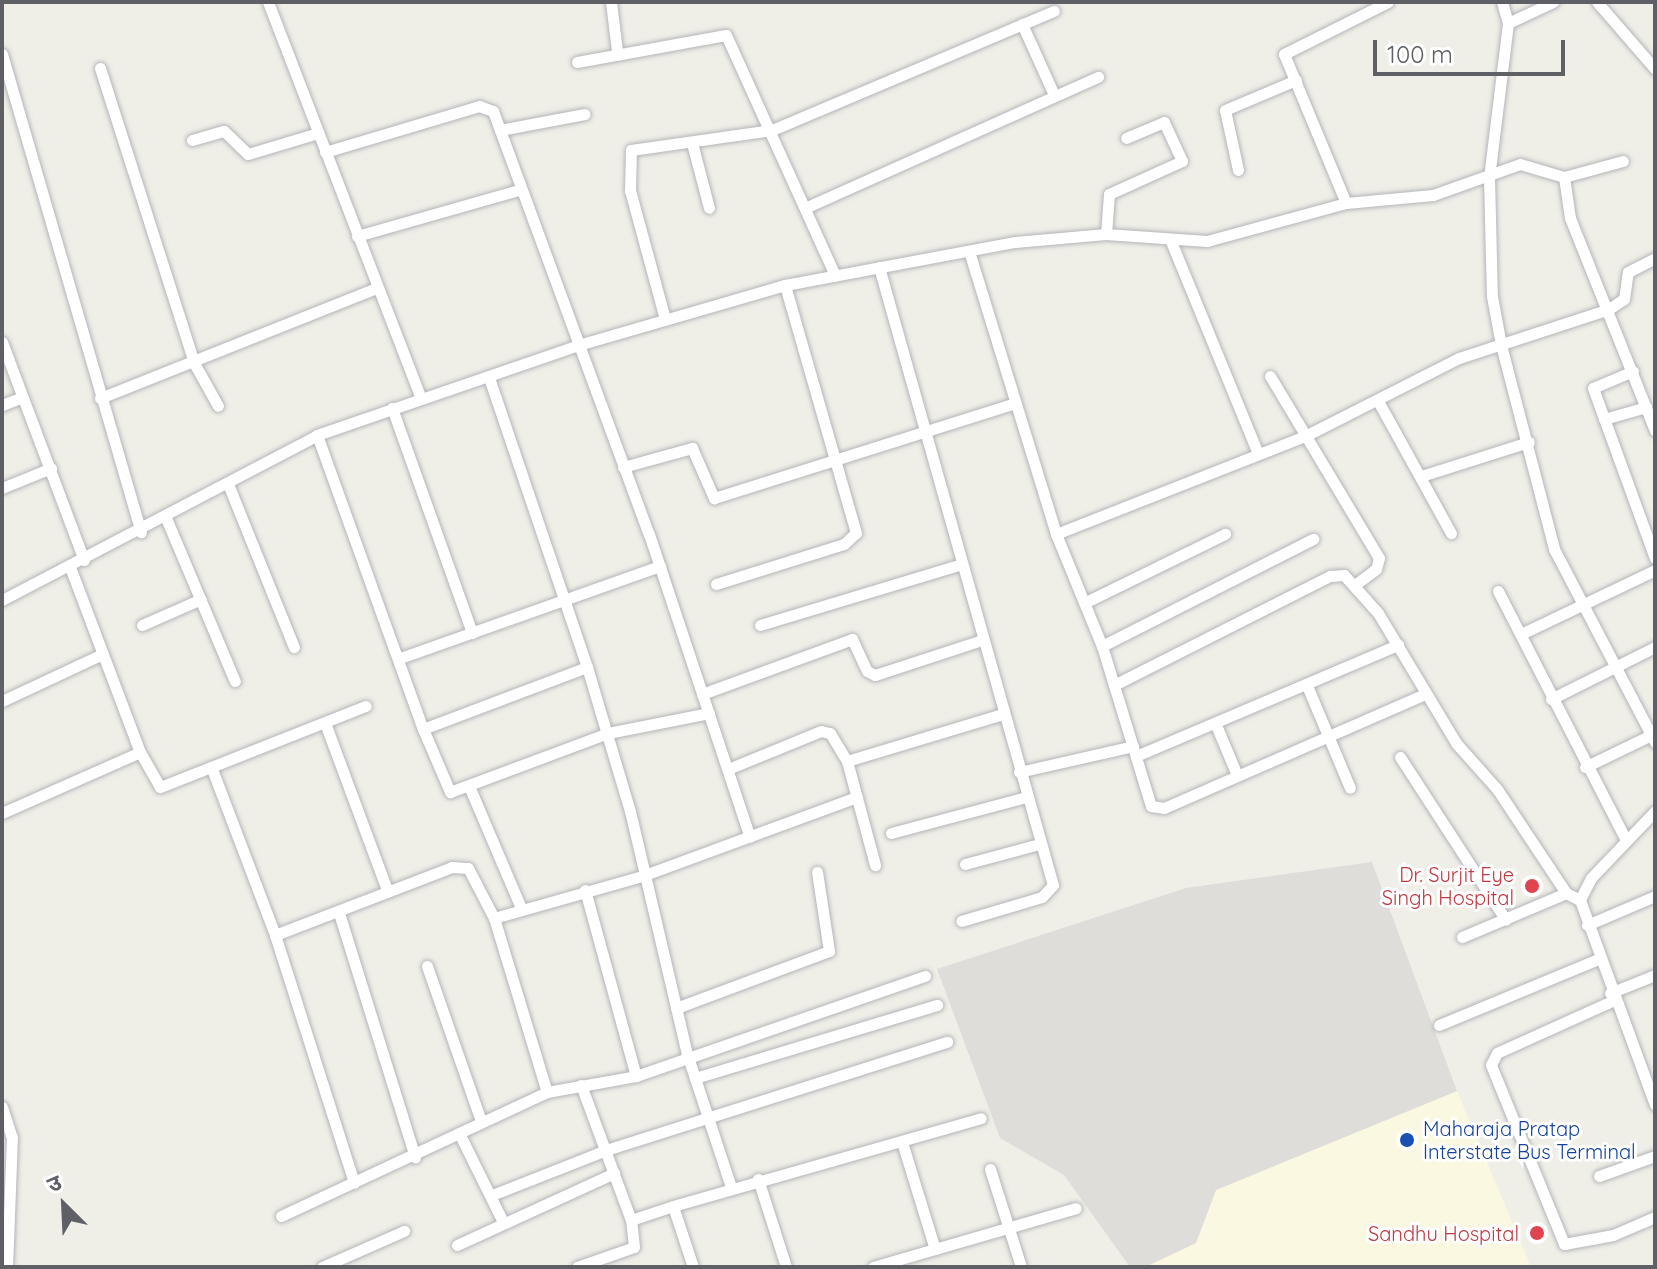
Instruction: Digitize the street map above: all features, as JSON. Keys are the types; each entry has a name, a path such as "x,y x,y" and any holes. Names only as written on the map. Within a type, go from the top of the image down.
{"street":[{"path":"268,2 421,399"},
{"path":"611,2 617,51"},
{"path":"1346,203 1284,54 1388,2"},
{"path":"1502,2 1508,23 1489,177 1492,296 1501,345 1529,442 1548,529 1581,604 1654,737 1585,767"},
{"path":"1508,23 1553,2"},
{"path":"1597,2 1655,69"},
{"path":"665,319 626,156 637,148 772,130 1054,11"},
{"path":"1022,24 1054,95"},
{"path":"577,62 617,51 726,35 807,207 835,275"},
{"path":"2,54 141,532"},
{"path":"100,68 194,363 218,406"},
{"path":"807,207 1098,77"},
{"path":"1238,170 1225,110 1296,80"},
{"path":"325,152 486,104 500,130 575,346 660,566 750,837"},
{"path":"500,130 585,114"},
{"path":"1106,234 1109,194 1182,161 1164,122 1126,138"},
{"path":"192,140 224,131 248,154 318,133"},
{"path":"692,143 709,208"},
{"path":"2,600 141,532 317,435 575,346 785,285 969,251 1106,234 1207,241 1346,203 1433,195 1525,164 1564,177 1623,161"},
{"path":"1564,177 1570,218 1609,309 1655,431"},
{"path":"357,236 519,190"},
{"path":"1170,239 1258,454"},
{"path":"969,251 1013,404 1056,534 1102,646 1155,809 1329,739 1425,694"},
{"path":"1056,534 1307,435 1378,401 1438,367 1609,309 1624,299 1628,272 1655,258"},
{"path":"879,267 927,430 1050,893 961,921"},
{"path":"716,584 854,538 836,455 785,285"},
{"path":"100,398 194,363 283,320 376,288"},
{"path":"2,342 84,560"},
{"path":"1633,371 1593,388 1655,558"},
{"path":"1270,376 1379,558 1376,569 1355,585"},
{"path":"489,377 608,733 687,1054 731,1187"},
{"path":"2,405 23,397"},
{"path":"1378,401 1451,533"},
{"path":"623,467 692,448 714,498 836,455 1013,404"},
{"path":"1604,419 1646,407"},
{"path":"392,408 472,633"},
{"path":"317,435 446,789 469,786 608,733 709,713"},
{"path":"1421,476 1529,442"},
{"path":"2,488 51,468"},
{"path":"228,484 294,647"},
{"path":"166,518 235,681"},
{"path":"1086,602 1225,534"},
{"path":"1102,646 1313,539"},
{"path":"760,625 962,564"},
{"path":"400,658 660,566"},
{"path":"70,567 100,655 140,752 160,787 366,706"},
{"path":"1521,634 1655,570"},
{"path":"1114,685 1336,574 1355,585 1398,645 1425,694 1566,893 1580,900 1611,997 1655,1105"},
{"path":"1498,591 1585,767 1625,838"},
{"path":"142,625 201,599"},
{"path":"702,694 852,639 867,671 875,675 982,640"},
{"path":"1019,772 1134,751 1216,725 1308,688 1398,645"},
{"path":"1551,699 1655,647"},
{"path":"2,701 100,655"},
{"path":"423,729 587,667"},
{"path":"1308,688 1350,788"},
{"path":"847,761 1003,714"},
{"path":"325,723 388,892"},
{"path":"1216,725 1237,775"},
{"path":"728,769 821,731 830,733 847,761 875,865"},
{"path":"2,813 140,752"},
{"path":"1400,757 1506,920"},
{"path":"212,769 275,935 354,1183"},
{"path":"469,786 521,908"},
{"path":"494,918 642,876 857,797"},
{"path":"891,833 1026,797"},
{"path":"1580,900 1625,838 1655,811"},
{"path":"965,864 1039,844"},
{"path":"275,935 464,866 494,918 547,1092"},
{"path":"676,1008 829,951 817,872"},
{"path":"585,890 636,1076"},
{"path":"1462,937 1566,893"},
{"path":"1587,925 1655,896"},
{"path":"339,913 415,1157"},
{"path":"1439,1025 1598,959"},
{"path":"427,966 481,1121"},
{"path":"1655,975 1497,1053 1491,1065 1564,1244 1613,1235 1655,1217"},
{"path":"281,1216 415,1157 481,1121 547,1092 636,1076 687,1054 925,976"},
{"path":"695,1078 937,1005"},
{"path":"492,1195 606,1150 947,1042"},
{"path":"577,1267 634,1247 631,1220 581,1085"},
{"path":"2,1107 7,1164 7,1267"},
{"path":"631,1220 758,1179 981,1118"},
{"path":"459,1133 503,1222"},
{"path":"902,1142 935,1249"},
{"path":"1599,1176 1655,1156"},
{"path":"990,1169 1021,1267"},
{"path":"457,1245 614,1173"},
{"path":"758,1179 786,1267"},
{"path":"673,1206 693,1267"},
{"path":"873,1267 899,1263 935,1249 1076,1208"},
{"path":"322,1267 404,1231"},
{"path":"352,1254 357,1267"}],"shaded area":[{"path":"1372,862 1457,1091 1216,1190 1196,1243 1145,1267 1130,1267 1064,1175 1000,1138 937,969 1186,888"},
{"name":"Maharaja Pratap Interstate Bus Terminal","path":"1457,1091 1531,1267 1145,1267 1196,1243 1216,1190"}],"place":[{"name":"Dr. Surjit Eye Singh Hospital","path":"1532,886"},
{"name":"Maharaja Pratap Interstate Bus Terminal","path":"1407,1140"},
{"name":"Sandhu Hospital","path":"1537,1233"}]}
